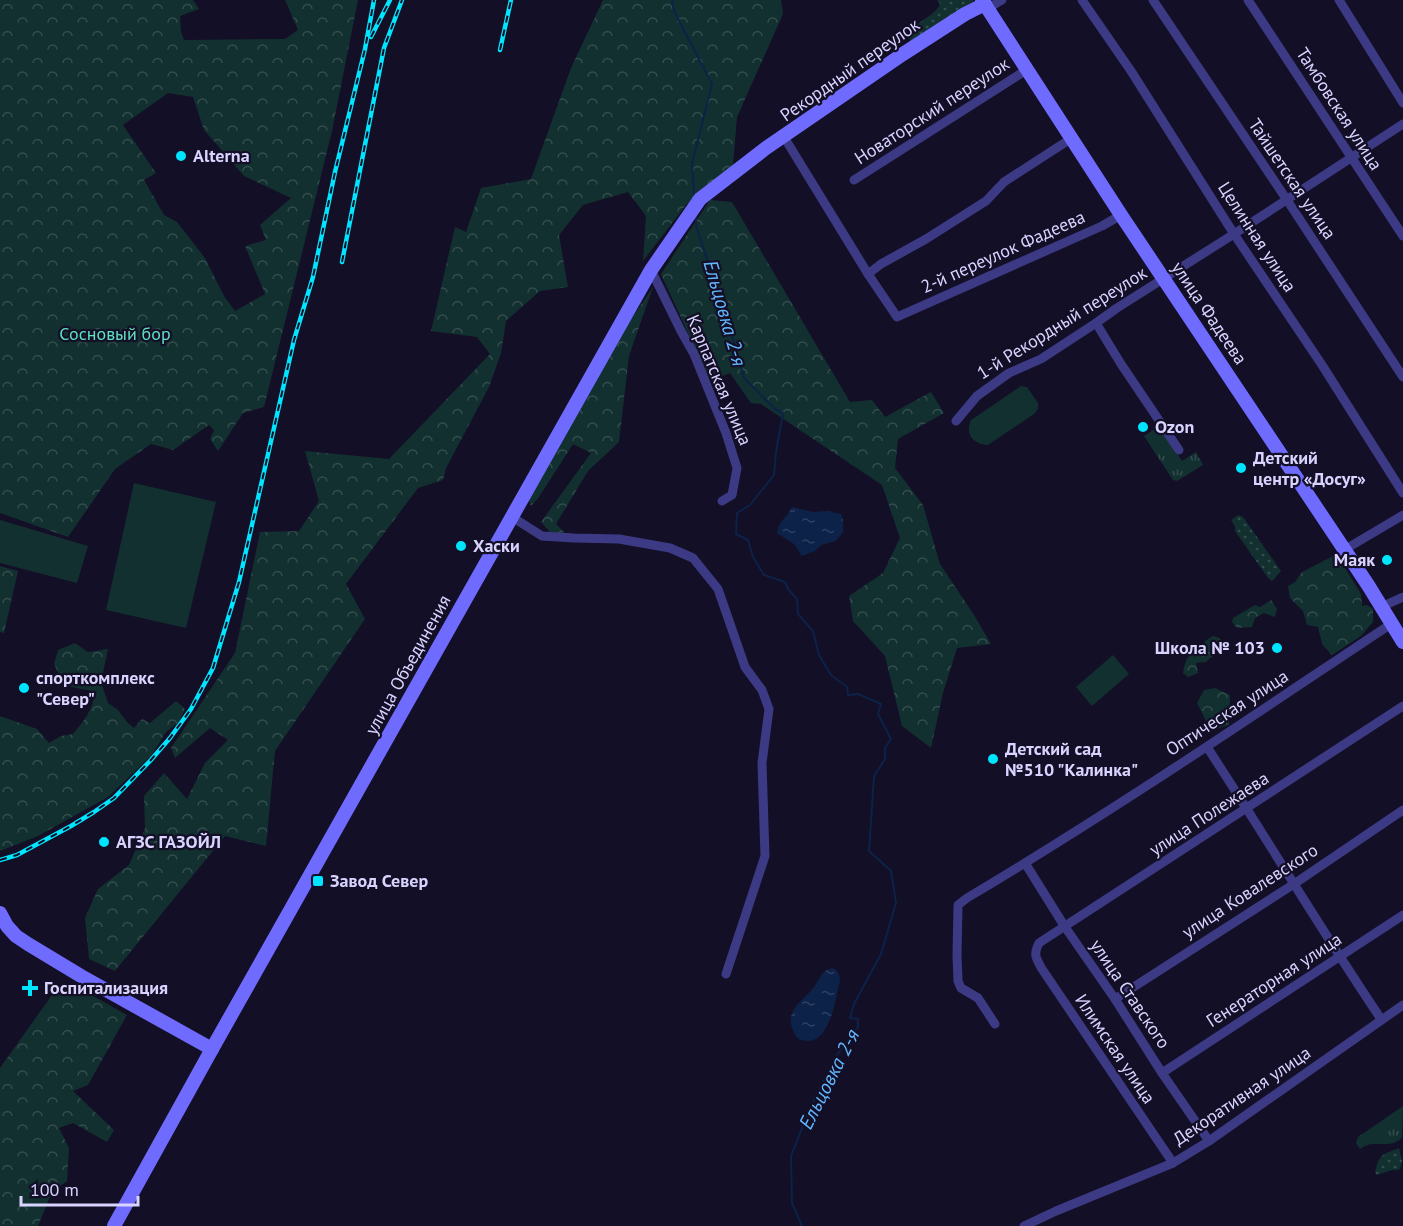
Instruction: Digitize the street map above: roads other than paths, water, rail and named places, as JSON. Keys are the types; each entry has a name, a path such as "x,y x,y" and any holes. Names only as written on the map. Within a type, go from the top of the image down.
{"main road":[{"name":"улица Фадеева","path":"984,2 1121,215 1403,642"},
{"name":"Рекордный переулок","path":"766,148 912,48 984,2"},
{"name":"улица Объединения","path":"114,1226 651,270 700,199 766,148"},
{"path":"0,913 16,936 28,944 212,1049"}],"street":[{"path":"984,2 992,6 1002,0"},
{"name":"Целинная улица","path":"1082,0 1131,71 1403,493"},
{"name":"Тайшетская улица","path":"1153,0 1403,377"},
{"name":"Тамбовская улица","path":"1248,0 1403,236"},
{"path":"1339,0 1403,103"},
{"name":"Новаторский переулок","path":"854,180 1028,69"},
{"name":"1-й Рекордный переулок","path":"956,421 977,396 1009,373 1041,359 1403,124"},
{"path":"784,137 868,274 986,201 1004,182 1072,138"},
{"name":"2-й переулок Фадеева","path":"868,274 897,317 1102,226 1121,215"},
{"name":"Карпатская улица","path":"651,270 694,354 726,433 737,468 732,495 722,501"},
{"path":"1096,323 1179,450"},
{"path":"1344,550 1403,515"},
{"path":"512,517 542,536 619,538 669,548 693,558 718,589 745,667 762,690 769,709 762,763 765,856 726,974"},
{"path":"1381,607 1403,597"},
{"name":"Оптическая улица","path":"995,1024 978,998 961,988 958,981 958,905 1207,747 1392,624"},
{"name":"улица Полежаева","path":"1035,951 1039,943 1403,706"},
{"path":"1207,747 1339,957 1381,1019"},
{"name":"улица Ковалевского","path":"1115,999 1294,884 1403,810"},
{"name":"улица Ставского","path":"1025,864 1209,1141"},
{"name":"Генераторная улица","path":"1162,1072 1403,915"},
{"name":"Илимская улица","path":"1035,951 1042,969 1173,1163"},
{"name":"Декоративная улица","path":"1024,1226 1173,1163 1209,1141 1403,1005"}],"water":[{"path":"792,507 813,512 827,511 841,514 843,532 836,541 821,545 815,551 802,556 794,544 777,533"},
{"path":"833,968 838,972 840,980 827,1026 819,1037 813,1040 798,1039 791,1024 794,1010 813,989 823,973"}],"waterway":[{"name":"Ельцовка 2-я","path":"672,0 674,11 712,84 692,163 694,196"},
{"name":"Ельцовка 2-я","path":"696,214 696,225 744,378 775,409 783,413 774,475 750,505 737,513 736,534 748,540 753,557 764,575 785,582 797,599 798,614 813,631 819,655 831,675 847,687 848,695 858,694 881,704 878,714 891,739 885,748 885,759 874,776 869,851 891,871 896,903 881,954 854,1004 850,1018 858,1019 858,1027 837,1055 810,1108 791,1156 792,1203 802,1226"}],"railway":[{"path":"0,860 17,855 71,826 114,798 170,738 191,709 213,668 239,582 294,340 313,277 374,0"},
{"path":"371,37 390,0"},
{"path":"342,262 384,48 402,0"},
{"path":"500,50 511,0"}],"place":[{"name":"Alterna","path":"181,156"},
{"name":"Ozon","path":"1143,427"},
{"name":"Детский центр «Досуг»","path":"1241,468"},
{"name":"Хаски","path":"461,546"},
{"name":"Маяк","path":"1387,560"},
{"name":"Школа № 103","path":"1277,648"},
{"name":"спорткомплекс \"Север\"","path":"24,688"},
{"name":"Детский сад №510 \"Калинка\"","path":"993,759"},
{"name":"АГЗС ГАЗОЙЛ","path":"104,842"},
{"name":"Завод Север","path":"318,881"},
{"name":"Госпитализация","path":"30,988"}],"park label":[{"name":"Сосновый бор","path":"115,334"}]}
